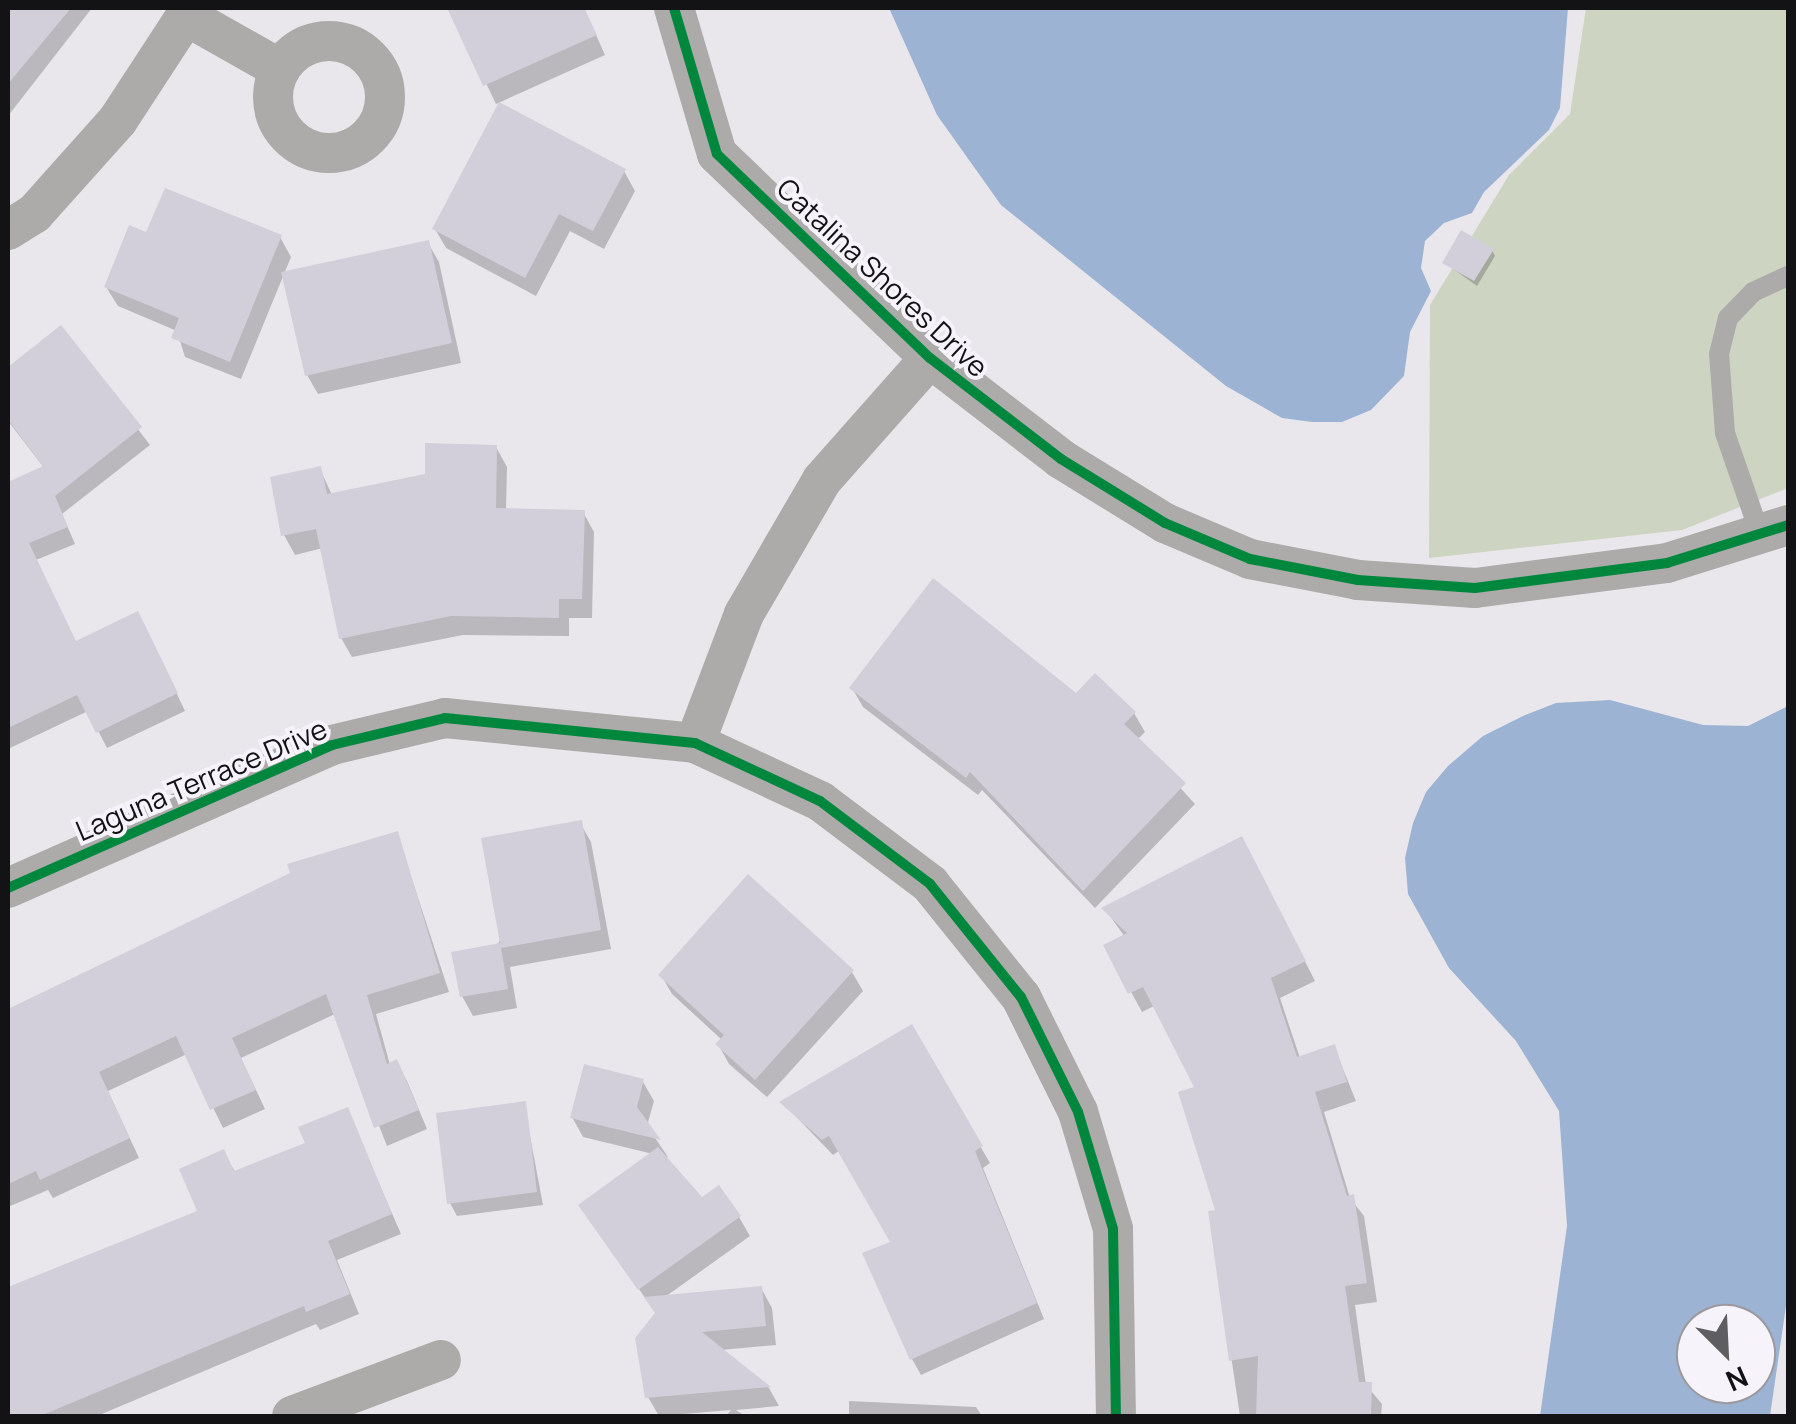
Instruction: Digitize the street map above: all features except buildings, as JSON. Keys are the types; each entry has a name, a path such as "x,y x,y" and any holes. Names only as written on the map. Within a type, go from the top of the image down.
{"street":[{"name":"Catalina Shores Drive","path":"674,8 717,154 930,358 1061,459 1165,523 1250,558 1358,580 1475,588 1667,563 1775,531"},
{"path":"8,230 34,214 118,120 190,12 280,69"},
{"path":"695,742 744,614 822,480 930,358"},
{"name":"Laguna Terrace Drive","path":"8,888 332,744 445,718 695,742 820,800 930,884 1020,996 1078,1112 1113,1229 1116,1416"},
{"path":"292,1416 442,1360"}],"lane":[{"path":"1775,531 1726,433 1719,354 1728,318 1753,292 1788,276"}],"green space":[{"path":"1586,8 1788,8 1788,488 1682,530 1429,558 1430,305 1509,175 1570,114"}],"water":[{"path":"889,8 1568,8 1560,108 1549,130 1484,192 1472,213 1444,223 1425,241 1421,268 1431,291 1410,332 1404,376 1371,410 1342,422 1312,422 1282,418 1226,386 1001,205 937,115"},
{"path":"1610,700 1703,725 1748,726 1788,706 1788,1292 1776,1375 1776,1304 1676,1304 1676,1404 1772,1404 1770,1416 1540,1416 1567,1226 1559,1111 1516,1041 1449,968 1408,894 1405,858 1426,792 1448,766 1483,736 1556,703"}],"cycle path":[{"path":"674,8 717,154 930,358 1061,459 1165,523 1250,559 1358,580 1475,588 1667,563 1788,525"},
{"path":"8,888 332,745 445,718 695,743 820,801 930,884 1021,997 1078,1112 1113,1229 1116,1416"}]}
